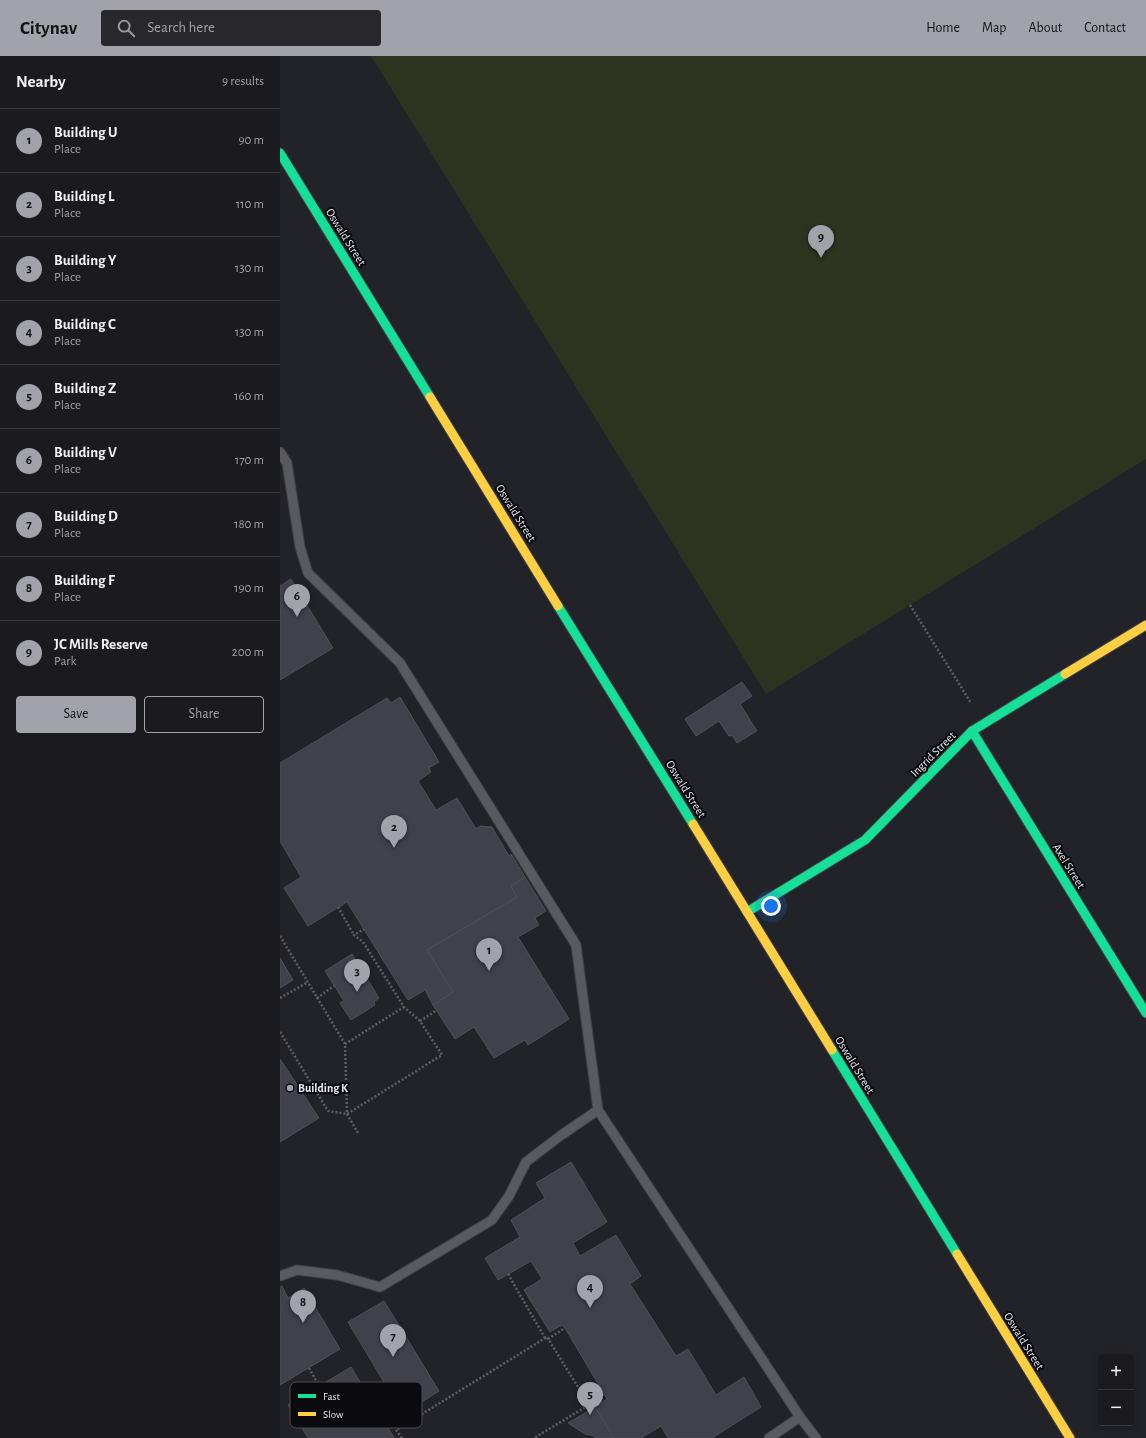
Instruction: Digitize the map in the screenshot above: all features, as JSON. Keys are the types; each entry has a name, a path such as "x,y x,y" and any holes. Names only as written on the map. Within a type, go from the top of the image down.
{"street":[{"name":"Oswald Street","path":"280,153 1070,1438"},
{"name":"Ingrid Street","path":"747,912 865,840 972,731 1146,625"},
{"name":"Axel Street","path":"972,731 1146,1014"}],"lane":[{"path":"280,452 287,464 300,547 308,573 400,663 576,945 598,1110 800,1417 816,1438"},
{"path":"280,1276 297,1270 337,1275 380,1287 492,1220 509,1196 526,1162 598,1110"},
{"path":"769,1438 800,1417"}],"path":[{"path":"910,605 971,703"},
{"path":"280,1032 328,1111 347,1114 442,1055 420,1020 404,1008 363,942 354,935 338,907"},
{"path":"354,935 364,929"},
{"path":"280,936 345,1044 347,1114 358,1133"},
{"path":"280,998 308,982"},
{"path":"317,998 334,986"},
{"path":"345,1044 404,1008"},
{"path":"420,1020 437,1010"},
{"path":"508,1274 547,1339 589,1404"},
{"path":"422,1414 565,1328"},
{"path":"308,1368 317,1382"},
{"path":"534,1438 604,1394"},
{"path":"399,1428 396,1430 402,1438"}],"green space":[{"path":"371,56 1146,56 1146,459 766,694"}],"building":[{"path":"291,579 333,648 280,680 280,586"},
{"path":"742,682 752,696 740,704 757,731 737,743 732,735 729,736 719,721 696,736 685,719"},
{"path":"400,697 439,762 429,768 431,772 418,781 436,810 457,798 476,829 480,826 492,827 509,856 511,854 525,877 511,886 517,897 427,950 453,992 433,1005 425,990 408,1000 347,902 308,926 284,888 301,877 280,841 280,763 387,698 391,703"},
{"path":"525,877 546,911 535,918 539,925 518,937 569,1019 528,1045 525,1040 494,1058 474,1027 455,1039 433,1005 453,992 427,950 517,897 511,886"},
{"path":"352,954 379,998 374,1002 375,1005 351,1020 340,1003 344,1001 325,971"},
{"path":"280,958 293,980 280,988"},
{"name":"Building K","path":"280,1059 319,1118 280,1142"},
{"path":"571,1162 607,1222 573,1243 580,1256 616,1235 641,1276 630,1284 676,1356 688,1349 716,1395 744,1377 761,1407 712,1438 668,1438 661,1426 641,1438 614,1438 595,1407 607,1399 565,1328 562,1325 550,1332 524,1290 542,1279 531,1261 498,1280 485,1258 520,1237 511,1220 545,1198 536,1183"},
{"path":"282,1286 288,1298 304,1288 340,1349 280,1385 280,1287"},
{"path":"384,1301 439,1391 422,1402 422,1382 384,1382 348,1322"},
{"path":"351,1367 360,1382 326,1382"},
{"path":"595,1407 614,1438 597,1438 585,1434 568,1423"},
{"path":"302,1428 388,1428 394,1438 308,1438"}],"traffic: fast":[{"path":"280,153 430,397"},
{"path":"558,606 693,824"},
{"path":"747,912 865,840 972,731 1065,674"},
{"path":"972,731 1146,1013"},
{"path":"832,1050 957,1254"}],"traffic: slow":[{"path":"430,397 558,606"},
{"path":"1065,674 1146,625"},
{"path":"693,824 832,1050"},
{"path":"957,1254 1070,1438"}],"place":[{"name":"JC Mills Reserve","path":"821,258"},
{"name":"Building V","path":"297,617"},
{"name":"Building L","path":"394,848"},
{"name":"Building U","path":"489,971"},
{"name":"Building Y","path":"357,992"},
{"name":"Building K","path":"290,1088"},
{"name":"Building C","path":"590,1308"},
{"name":"Building F","path":"303,1323"},
{"name":"Building D","path":"393,1357"},
{"name":"Building Z","path":"590,1415"}]}
